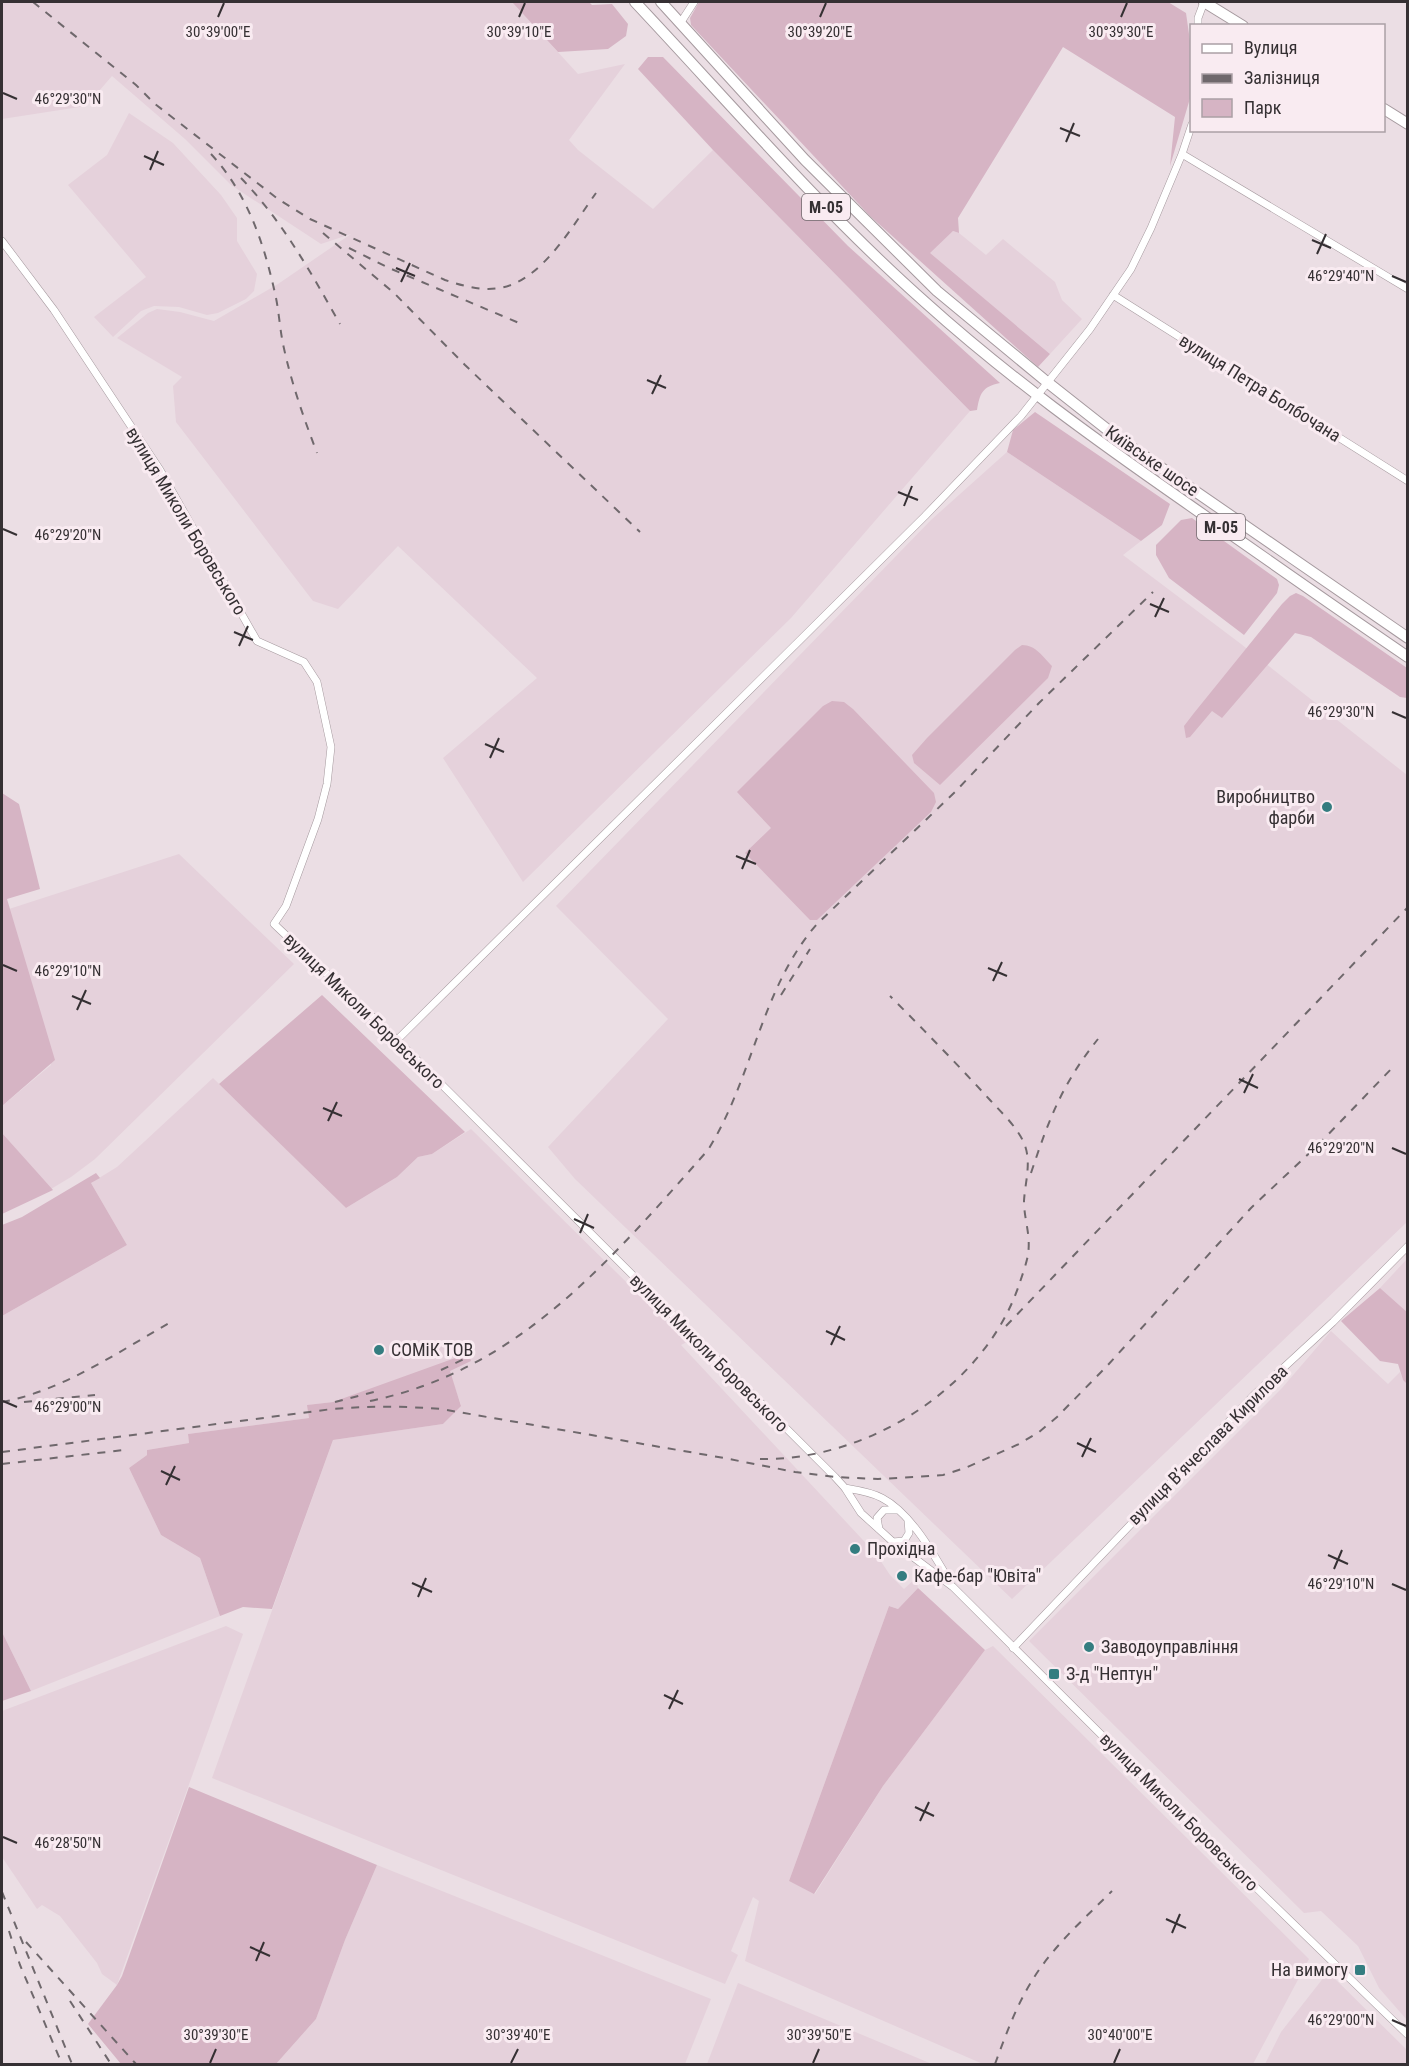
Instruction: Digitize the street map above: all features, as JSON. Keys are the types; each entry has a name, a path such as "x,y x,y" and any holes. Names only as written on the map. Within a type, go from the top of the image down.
{"main road":[{"name":"М-05","path":"635,2 793,173 926,304 1036,395 1093,438 1407,657"},
{"name":"М-05","path":"661,2 805,160 870,226 937,291 1047,382"},
{"path":"1203,2 1240,24"},
{"path":"1385,110 1407,124"},
{"name":"Київське шосе","path":"1047,382 1118,438 1407,638"}],"street":[{"path":"681,22 694,2"},
{"path":"1198,24 1203,2"},
{"path":"397,1040 1000,439 1090,329 1131,269 1182,154 1190,127"},
{"path":"1182,154 1407,289"},
{"name":"вулиця Миколи Боровського","path":"2,241 54,310 159,470 257,641 304,662 317,682 331,747 327,783 318,819 286,906 274,924 397,1040 845,1488 861,1513 893,1542 953,1587 1407,2035"},
{"name":"вулиця Петра Болбочана","path":"1113,295 1407,481"},
{"name":"вулиця Вʼячеслава Кирилова","path":"1013,1648 1254,1395 1333,1322 1407,1246"},
{"name":"вулиця Миколи Боровського","path":"845,1488 880,1497 898,1510 908,1520 953,1587"},
{"path":"879,1529 877,1518 884,1510 898,1510"},
{"path":"893,1542 904,1541 909,1533 908,1520"}],"shaded area":[{"path":"2,2 512,2 578,74 625,64 569,140 578,150 653,209 713,150 970,411 791,618 523,882 443,758 537,678 398,546 338,609 313,601 176,422 173,386 182,377 117,338 148,313 157,309 180,312 214,321 278,284 351,234 321,244 231,185 185,139 112,76 86,106 2,119"},
{"path":"129,113 173,143 221,195 237,218 237,241 257,274 254,291 246,299 218,313 207,315 179,307 154,306 141,311 113,337 94,317 146,277 68,185 107,155"},
{"path":"953,231 959,233 986,255 1003,239 1055,282 1062,300 1082,319 1050,354 929,253"},
{"path":"1007,452 1141,541 1123,555 1241,644 1407,775 1407,1222 1012,1599 575,1179 548,1147 668,1019 556,906 931,520"},
{"path":"179,854 294,964 95,1159 51,1189 2,1133 2,1106 51,1065 9,909"},
{"path":"213,1078 346,1208 397,1177 418,1157 432,1154 471,1129 687,1342 681,1345 876,1554 890,1575 904,1589 916,1578 918,1588 898,1609 889,1606 789,1881 815,1894 883,1786 985,1650 993,1646 1309,1959 1253,2064 983,2064 745,1961 759,1901 753,1897 731,1951 738,1955 725,1984 212,1778 333,1440 443,1424 461,1405 449,1371 333,1402 308,1405 309,1418 188,1434 189,1443 147,1450 147,1455 129,1468 161,1535 200,1558 220,1616 31,1691 2,1632 2,1316 127,1245 91,1183 117,1167"},
{"path":"1407,1259 1407,1312 1380,1288"},
{"path":"1331,1331 1388,1384 1400,1372 1403,1380 1408,1384 1407,2020 1379,1988 1358,1946 1321,1911 1304,1913 1029,1641 1282,1388"},
{"path":"226,1626 243,1634 117,1985 102,1974 97,1963 60,1916 42,1905 37,1909 2,1857 2,1711"},
{"path":"377,1865 711,1999 685,2064 276,2064 316,2019 345,1940"},
{"path":"1328,1972 1407,2050 1407,2064 1265,2064 1281,2032"},
{"path":"738,1983 932,2064 707,2064"}],"green space":[{"path":"512,2 612,4 628,24 626,36 608,49 558,52"},
{"path":"699,2 1168,2 1186,13 1190,41 1190,98 1170,166 1175,117 1063,47 958,218 959,233 953,231 930,253 1050,354 1038,367 870,216 691,25 690,18"},
{"path":"648,57 663,57 848,246 1000,383 983,392 977,410 970,411 713,150 638,69"},
{"path":"1035,412 1170,504 1162,525 1141,541 1007,452 1013,430"},
{"path":"1192,518 1277,579 1279,585 1277,593 1244,635 1169,578 1156,555 1156,545 1181,520"},
{"path":"1296,593 1407,668 1407,698 1400,697 1311,637 1295,633 1222,718 1212,711 1190,737 1186,738 1184,726 1282,604"},
{"path":"1022,645 1035,649 1052,666 1048,678 940,785 914,763 912,755"},
{"path":"832,701 844,702 853,709 934,793 936,802 931,812 817,920 810,920 745,853 771,828 737,792 823,706"},
{"path":"2,793 19,804 40,889 7,899 55,1060 2,1106"},
{"path":"322,995 465,1132 432,1154 418,1157 397,1177 346,1208 219,1084"},
{"path":"2,1133 53,1190 2,1214"},
{"path":"96,1173 100,1178 91,1183 127,1245 2,1316 2,1225 22,1217"},
{"path":"1380,1288 1407,1312 1407,1384 1403,1380 1398,1364 1380,1361 1341,1321"},
{"path":"469,1353 471,1361 450,1371 461,1406 443,1424 333,1440 272,1609 243,1607 220,1616 200,1558 161,1535 129,1468 147,1455 147,1450 189,1443 188,1434 309,1418 307,1405 333,1402"},
{"path":"918,1588 985,1650 883,1786 814,1894 789,1881 889,1606 898,1609"},
{"path":"2,1632 31,1691 2,1701"},
{"path":"189,1787 377,1865 345,1940 316,2019 276,2064 121,2064 88,2024 122,1976"}],"railway":[{"path":"33,2 136,85 155,104 278,199 310,219 445,280 486,289 500,288 529,275 555,250 596,193"},
{"path":"211,154 245,203 260,240 276,298 290,372 317,453"},
{"path":"241,178 283,230 307,266 340,324"},
{"path":"323,233 394,293 465,365 640,532"},
{"path":"349,248 389,268 519,323"},
{"path":"370,1401 424,1386 472,1364 517,1337 559,1305 635,1231 708,1150 736,1093 783,976 798,949 817,924 955,792 1039,703 1153,592"},
{"path":"1006,1326 1408,907"},
{"path":"781,995 810,949"},
{"path":"760,1459 800,1456 841,1447 880,1432 916,1411 950,1386 979,1356 1002,1322 1019,1285 1026,1263 1029,1240 1024,1201 1028,1157 1021,1137 1004,1115 890,996"},
{"path":"1031,1173 1058,1103 1075,1071 1098,1039"},
{"path":"2,1452 332,1409 400,1407 441,1409 795,1472 878,1479 943,1475 965,1468 1019,1444 1039,1432 1057,1417 1107,1366 1251,1208 1320,1143 1394,1066"},
{"path":"2,1402 24,1397 68,1380 171,1322"},
{"path":"441,1370 468,1357"},
{"path":"335,1402 378,1391"},
{"path":"24,1402 95,1395"},
{"path":"2,1464 124,1450"},
{"path":"995,2064 1015,2013 1038,1971 1068,1935 1112,1891"},
{"path":"2,1892 72,2064"},
{"path":"9,1931 20,1965 62,2064"},
{"path":"26,1942 136,2064"},
{"path":"70,2001 111,2064"}],"place":[{"name":"Виробництво фарби","path":"1327,807"},
{"name":"СОМіК ТОВ","path":"379,1350"},
{"name":"Прохідна","path":"855,1549"},
{"name":"Кафе-бар \"Ювіта\"","path":"902,1576"},
{"name":"Заводоуправління","path":"1089,1647"},
{"name":"З-д \"Нептун\"","path":"1054,1674"},
{"name":"На вимогу","path":"1360,1970"}]}
